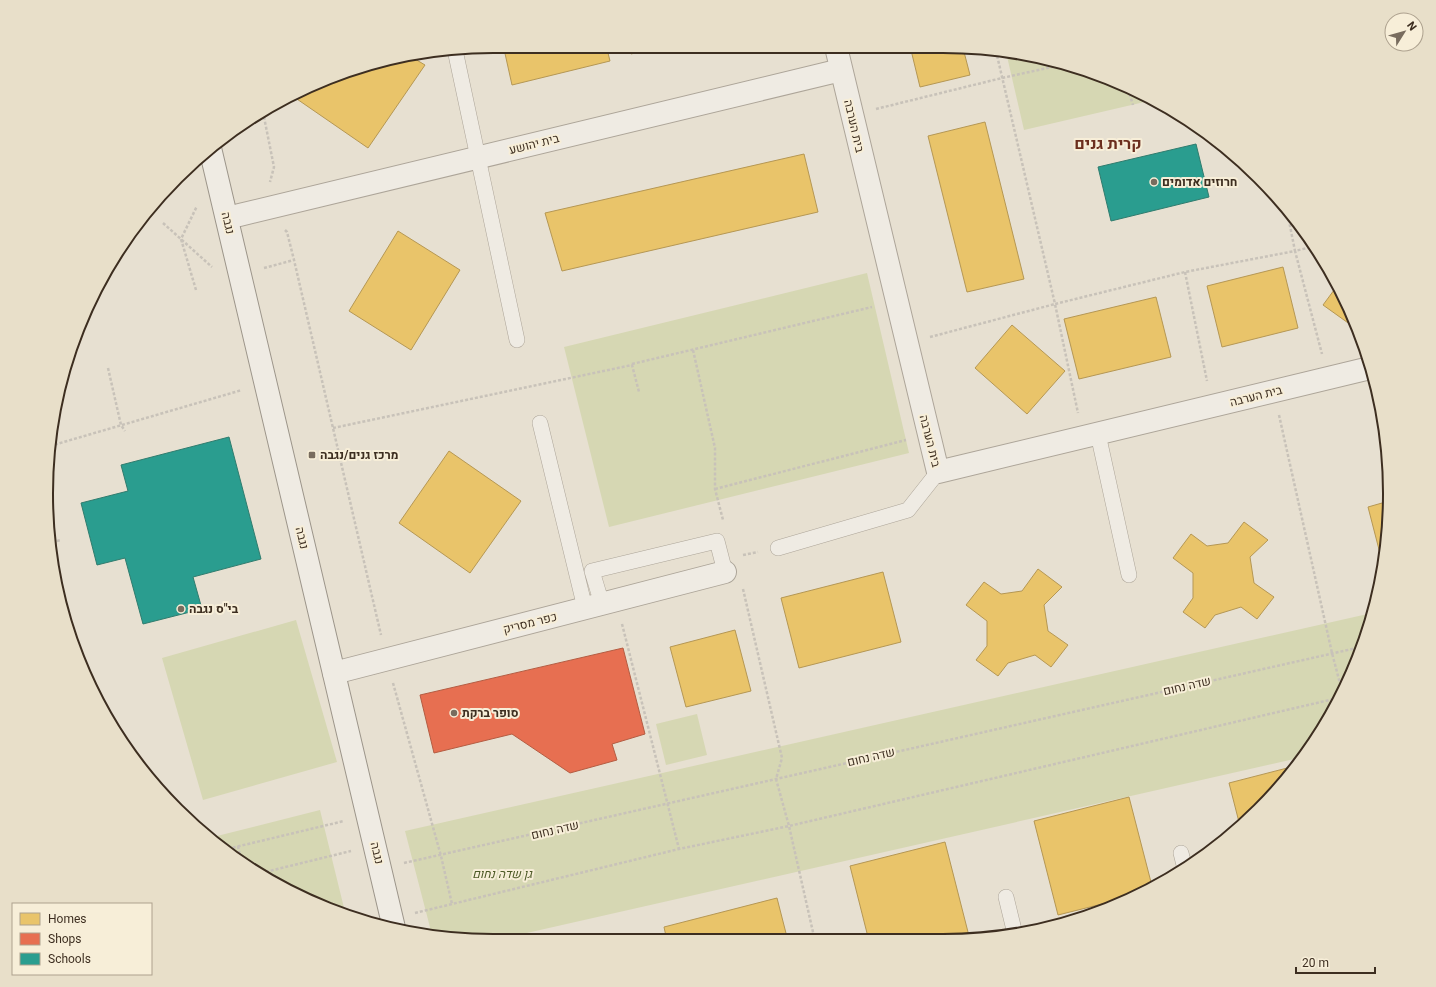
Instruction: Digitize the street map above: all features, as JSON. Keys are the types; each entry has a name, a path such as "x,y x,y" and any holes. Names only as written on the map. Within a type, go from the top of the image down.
{"street":[{"name":"בית הערבה","path":"837,53 938,472 1365,369"},
{"name":"בית יהושע","path":"227,218 841,70"},
{"name":"נגבה","path":"212,155 393,922"},
{"name":"כפר מסריק","path":"334,673 601,604 733,577"}],"lane":[{"path":"455,55 516,340"},
{"path":"540,424 601,604"},
{"path":"1091,436 1129,576"},
{"path":"778,548 908,510 938,472"},
{"path":"601,604 592,571 717,541 733,577"},
{"path":"1181,853 1183,862"},
{"path":"1006,897 1014,928"}],"path":[{"path":"997,57 1055,304 1091,436"},
{"path":"852,115 1052,67"},
{"path":"1130,95 1133,105"},
{"path":"264,118 274,167 262,209 287,232 387,660 441,856 452,904"},
{"path":"196,290 181,239 198,205"},
{"path":"1289,221 1295,251 1328,378"},
{"path":"906,343 1185,272 1308,248"},
{"path":"1185,272 1212,407"},
{"path":"333,428 632,364 896,301"},
{"path":"693,350 715,448 715,489 725,527"},
{"path":"632,364 639,392"},
{"path":"108,368 121,425 125,431"},
{"path":"56,444 266,384"},
{"path":"1274,391 1340,683"},
{"path":"715,489 928,434"},
{"path":"56,541 61,540"},
{"path":"741,556 778,548"},
{"path":"733,577 782,758 776,779 789,826 813,934"},
{"path":"601,604 668,804 679,849"},
{"name":"שדה נחום","path":"405,870 404,863 441,856 1355,648"},
{"path":"413,906 414,913 679,849 789,826 1332,699"},
{"path":"232,848 368,816"},
{"path":"238,846 239,853"},
{"path":"267,871 375,846"}],"green space":[{"path":"1007,58 1028,61 1084,76 1144,102 1024,130"},
{"path":"867,273 909,453 609,527 564,347"},
{"name":"גן שדה נחום","path":"1366,614 1360,635 1338,688 1324,714 1294,759 523,934 465,933 430,929 405,831"},
{"path":"296,620 337,762 203,800 162,658"},
{"path":"697,714 707,755 666,765 656,724"},
{"path":"320,810 344,908 299,889 273,875 249,860 217,836"}],"building: Homes":[{"path":"505,53 608,53 610,61 512,85"},
{"path":"912,53 964,54 970,75 920,87"},
{"path":"416,60 425,65 368,148 297,99 352,76 379,68"},
{"path":"985,122 1024,279 967,292 928,136"},
{"path":"804,154 818,212 562,271 545,213"},
{"path":"398,231 460,270 411,350 349,311"},
{"path":"1283,267 1298,328 1222,347 1207,286"},
{"path":"1334,291 1348,323 1323,305"},
{"path":"1156,297 1171,357 1079,379 1064,319"},
{"path":"1012,325 1065,371 1027,414 975,368"},
{"path":"449,451 521,501 470,573 399,523"},
{"path":"1383,503 1379,550 1368,507"},
{"path":"1244,522 1268,540 1250,557 1254,583 1274,597 1257,619 1241,607 1215,615 1205,628 1183,612 1193,598 1193,573 1173,558 1191,534 1207,546 1228,543"},
{"path":"1038,569 1062,587 1044,605 1048,631 1068,645 1051,667 1035,655 1008,663 998,676 976,660 987,646 987,621 966,605 984,582 1001,594 1022,591"},
{"path":"883,572 901,642 799,668 781,598"},
{"path":"735,630 751,691 686,707 670,647"},
{"path":"1287,768 1274,784 1238,820 1229,783"},
{"path":"1129,797 1151,882 1100,905 1058,915 1034,821"},
{"path":"945,842 968,933 867,934 850,866"},
{"path":"777,898 786,934 666,934 664,927"}],"building: Shops":[{"path":"623,648 645,734 612,744 617,760 570,773 512,734 434,753 420,695"}],"building: Schools":[{"name":"חרוזים אדומים","path":"1196,144 1209,197 1111,221 1098,167"},
{"path":"229,437 261,559 193,577 202,609 143,624 125,558 97,565 81,503 128,491 121,465"}],"place":[{"name":"חרוזים אדומים","path":"1154,182"},
{"name":"מרכז גנים/נגבה","path":"312,455"},
{"name":"בי\"ס נגבה","path":"181,609"},
{"name":"סופר ברקת","path":"454,713"}],"district":[{"name":"קרית גנים","path":"1108,144"}]}
